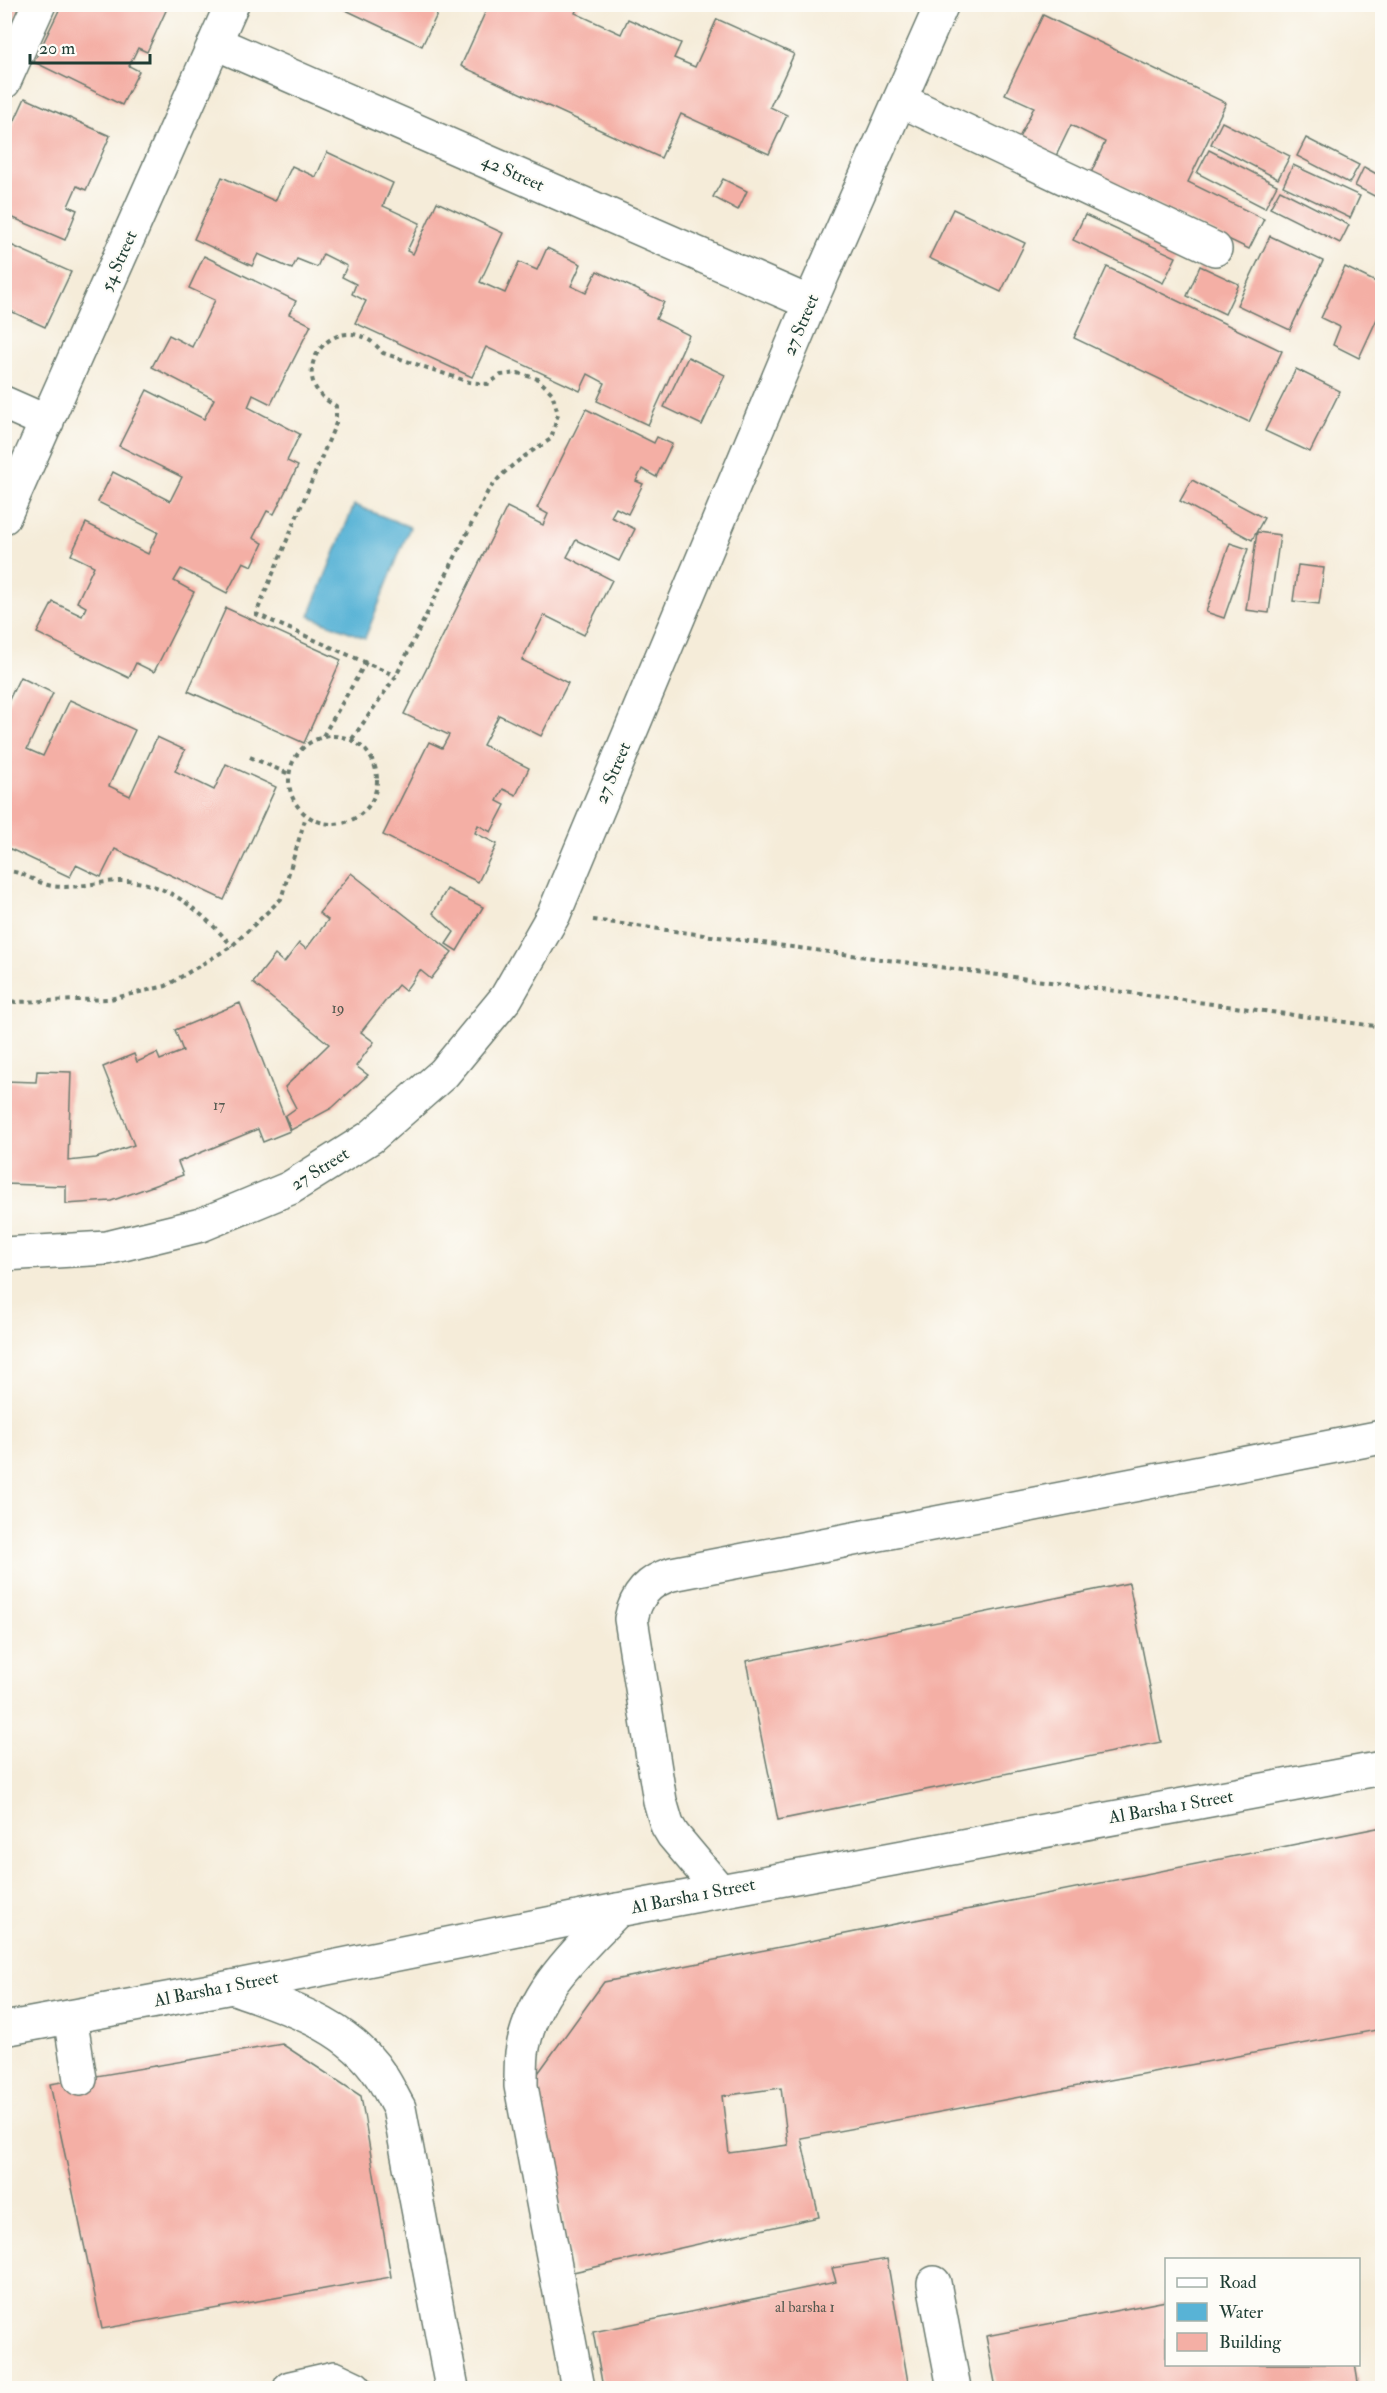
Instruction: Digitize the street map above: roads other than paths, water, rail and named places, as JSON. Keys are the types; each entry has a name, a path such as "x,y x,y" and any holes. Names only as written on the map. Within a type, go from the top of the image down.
{"street":[{"path":"4,82 39,4"},
{"name":"54 Street","path":"4,517 232,4"},
{"name":"27 Street","path":"4,1254 107,1248 201,1225 290,1188 371,1137 444,1073 506,998 554,914 810,303 942,4"},
{"name":"42 Street","path":"216,43 810,303"},
{"path":"900,100 1215,249"},
{"path":"4,403 42,433"},
{"path":"4,427 42,433"},
{"path":"720,1891 673,1835 667,1825 660,1801 631,1619 639,1594 649,1585 672,1574 1383,1437"},
{"name":"Al Barsha 1 Street","path":"4,2029 618,1910 1383,1768"},
{"path":"578,2388 521,2086 522,2053 530,2021 545,1991 565,1965 618,1910"},
{"path":"232,1986 323,2022 354,2045 381,2074 399,2108 452,2388"},
{"path":"70,2017 80,2079"},
{"path":"934,2283 954,2388"},
{"path":"290,2388 334,2378 355,2388"}],"water":[{"path":"354,505 410,527 365,638 309,616"}]}
